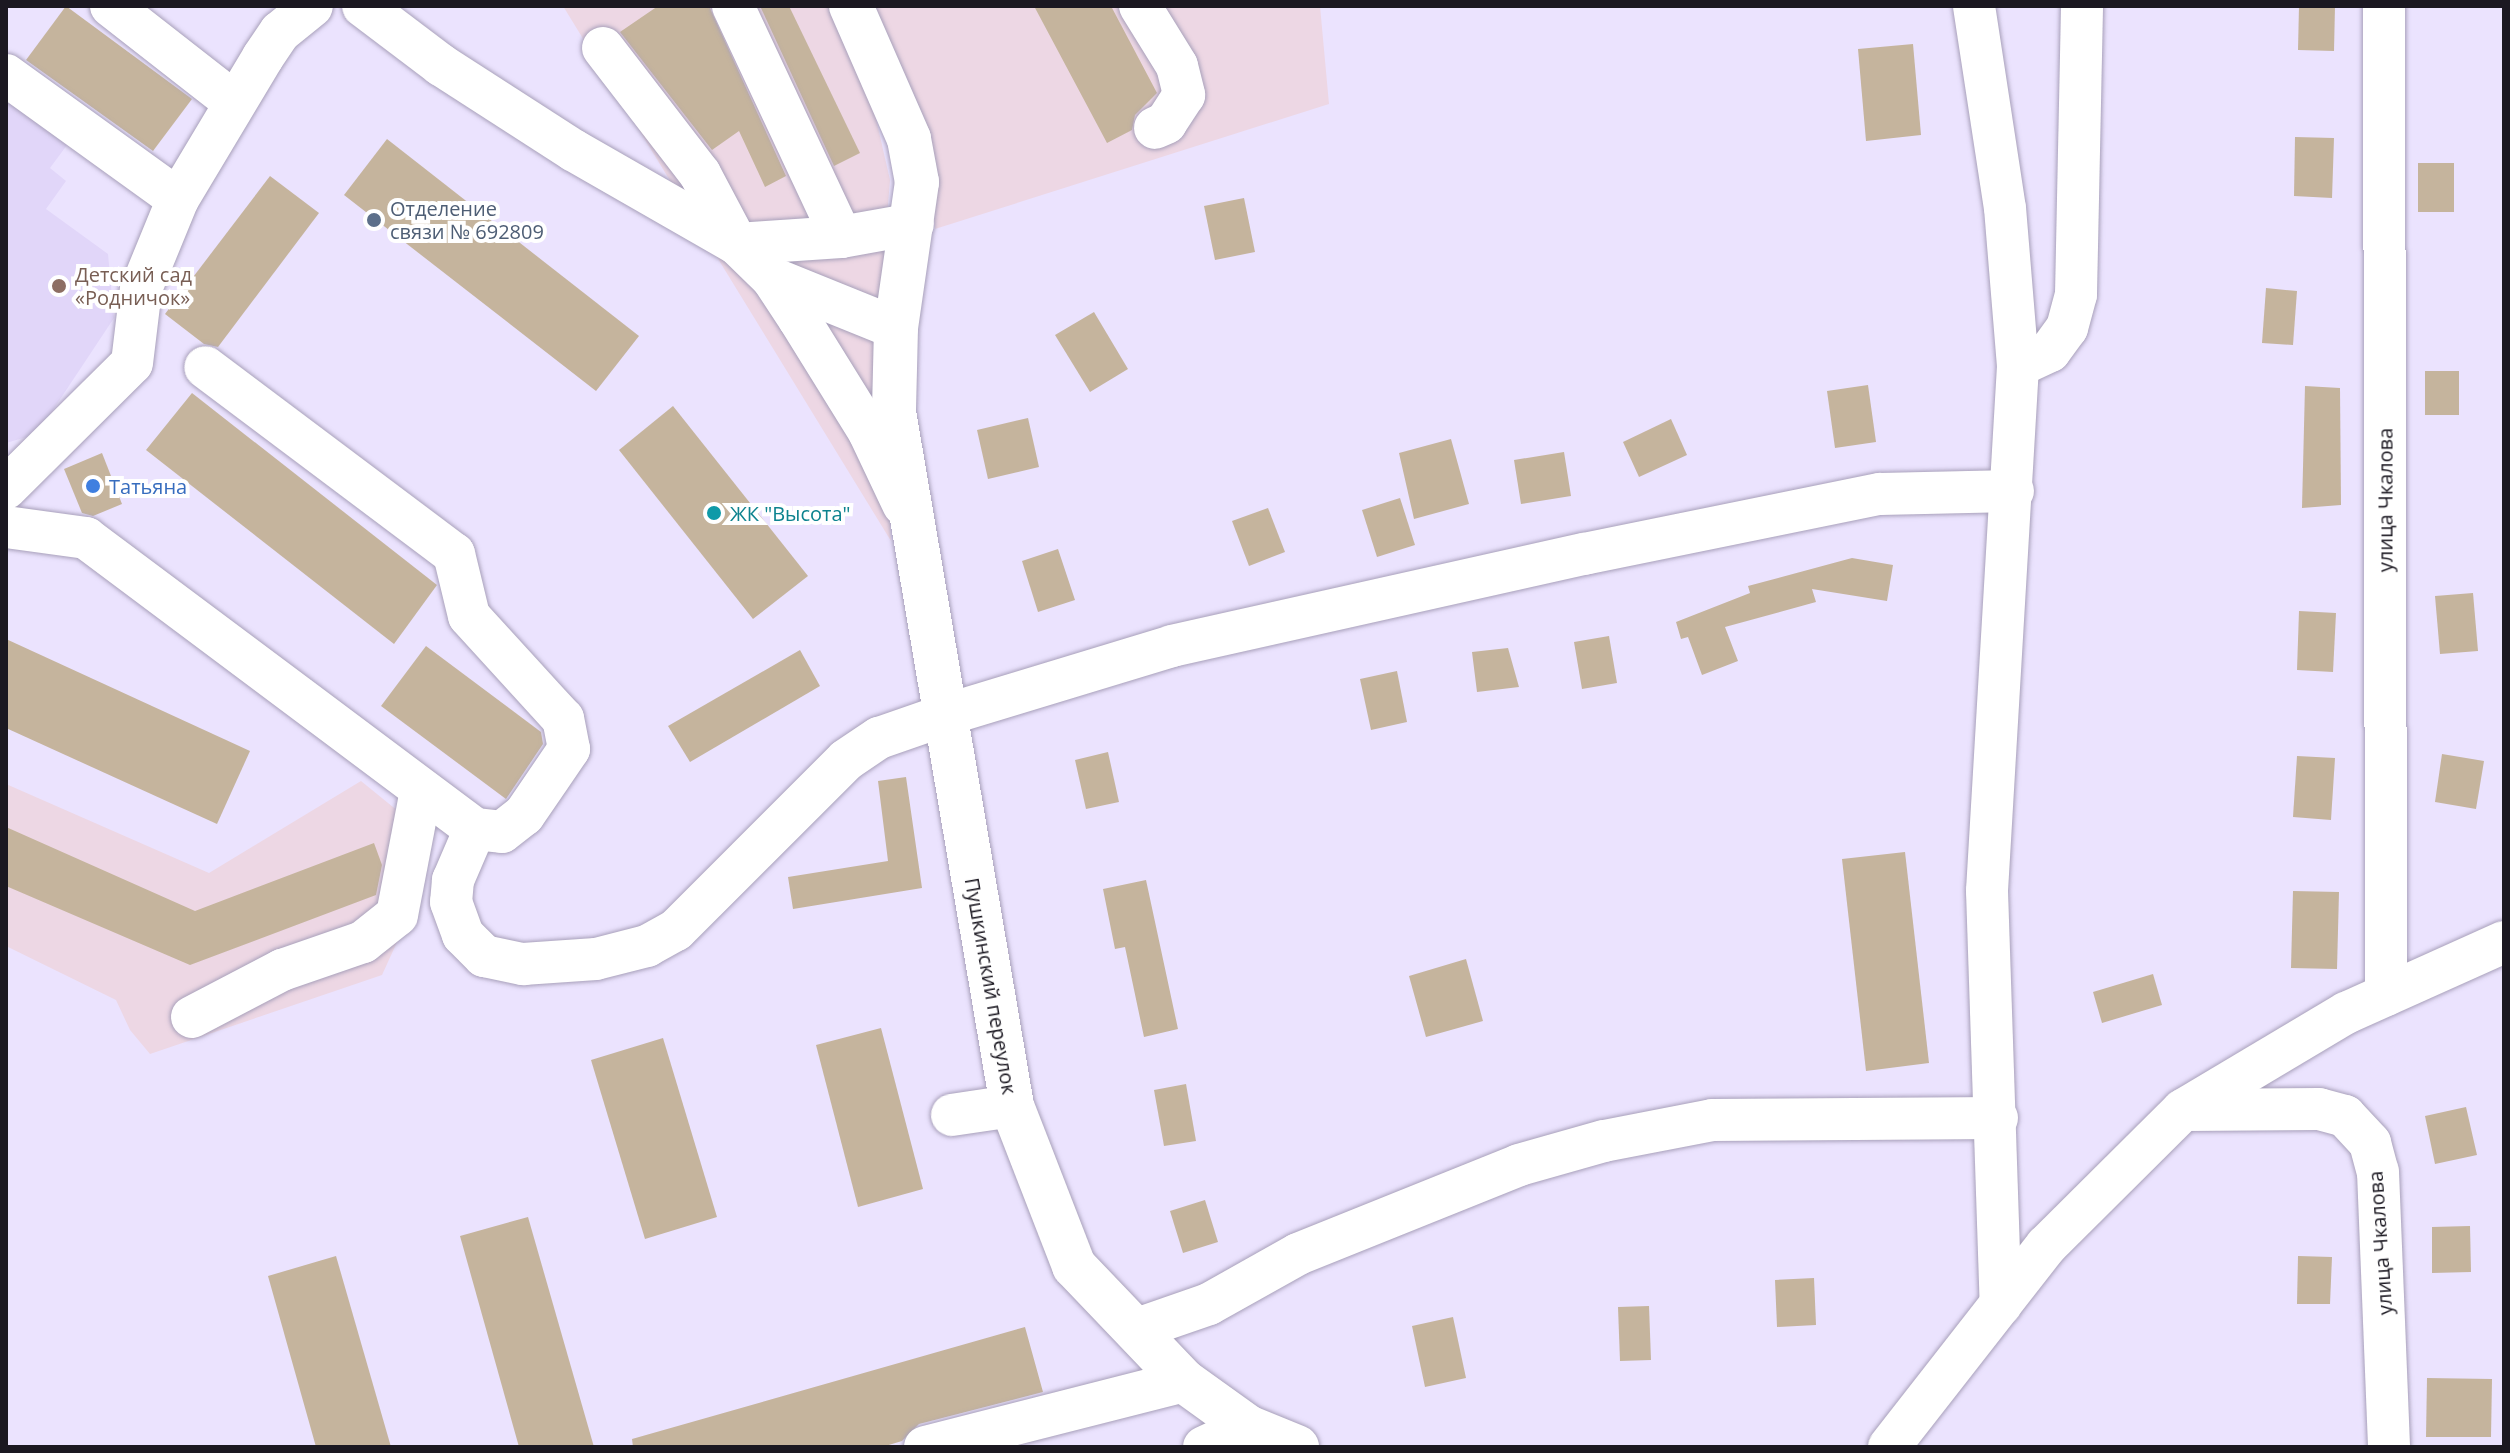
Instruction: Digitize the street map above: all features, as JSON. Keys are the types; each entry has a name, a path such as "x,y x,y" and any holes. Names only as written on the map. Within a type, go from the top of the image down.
{"main road":[{"name":"Пушкинский переулок","path":"851,6 909,139 917,182 896,328 894,412 942,716 1012,1106 1074,1266 1194,1390 1248,1427 1297,1447"}],"street":[{"path":"111,6 234,102"},
{"path":"6,488 132,363 141,289 178,199 234,102 280,32 312,6"},
{"path":"363,6 441,65 573,150 737,244 772,278 869,432 908,514"},
{"path":"733,6 841,237"},
{"path":"1140,6 1177,66 1184,95 1166,123 1155,128"},
{"path":"1974,6 2005,208 2018,366 2013,491 1999,630 1987,891 2001,1305"},
{"path":"2018,366 2050,351 2067,328 2076,294 2082,6"},
{"name":"улица Чкалова","path":"2384,6 2386,995"},
{"path":"603,48 700,174 737,244"},
{"path":"6,75 178,199"},
{"path":"737,244 841,237 913,224"},
{"path":"772,278 896,328"},
{"path":"6,527 86,538 475,829 502,832 524,815 569,749 563,719 469,616 454,554 205,367"},
{"path":"475,829 453,880 451,902 463,935 484,956 523,964 596,959 647,946 676,930 846,760 879,738 942,716 1172,646 1584,554 1880,494 2013,491"},
{"path":"192,1017 282,970 363,942 397,915 421,790"},
{"path":"1889,1447 2094,1193 2183,1110 2346,1013 2504,942"},
{"path":"952,1115 1012,1106"},
{"name":"улица Чкалова","path":"2183,1110 2319,1109 2345,1116 2370,1143 2378,1172 2389,1447"},
{"path":"1137,1329 1209,1304 1298,1254 1519,1165 1604,1141 1712,1120 1997,1118"},
{"path":"925,1447 1194,1390"},
{"path":"1204,1447 1248,1427"}],"shaded area":[{"path":"563,6 829,6 871,97 890,180 877,341 891,541"},
{"path":"875,6 1320,6 1329,104 935,229 927,125"},
{"name":"Детский сад «Родничок»","path":"6,100 67,145 50,168 66,181 46,209 108,254 114,318 37,434 6,443"},
{"path":"361,781 404,816 409,916 382,975 150,1054 130,1030 116,1000 6,946 6,784 209,873"}],"building":[{"path":"66,6 192,99 153,151 26,60"},
{"path":"658,6 709,6 786,176 765,187 739,131 712,150 620,32"},
{"path":"760,6 789,6 860,153 834,166"},
{"path":"1034,6 1111,6 1157,93 1135,115 1132,130 1107,143"},
{"path":"2299,6 2335,6 2334,51 2298,50"},
{"path":"1913,44 1921,135 1866,141 1858,49"},
{"path":"2295,137 2334,138 2332,198 2294,196"},
{"path":"387,139 639,336 596,391 344,195"},
{"path":"2418,163 2454,163 2454,212 2418,212"},
{"path":"270,176 319,213 218,347 204,344 165,314"},
{"path":"1244,198 1255,252 1215,260 1204,206"},
{"path":"2266,288 2297,291 2293,345 2262,343"},
{"path":"1094,312 1128,369 1090,392 1055,335"},
{"path":"2425,371 2459,371 2459,415 2425,415"},
{"path":"1868,385 1876,442 1835,448 1827,391"},
{"path":"2305,386 2340,388 2341,505 2302,508"},
{"path":"192,393 437,585 394,644 146,450"},
{"name":"ЖК \"Высота\"","path":"673,406 808,576 753,619 619,450"},
{"path":"1028,418 1039,467 988,479 977,430"},
{"path":"1671,419 1687,455 1639,477 1623,442"},
{"path":"1451,439 1469,504 1414,519 1399,453"},
{"path":"1564,452 1571,496 1521,504 1514,460"},
{"name":"Татьяна","path":"102,453 122,504 93,516 82,513 64,469"},
{"path":"1400,498 1415,545 1377,557 1362,510"},
{"path":"1268,508 1285,552 1249,566 1232,521"},
{"path":"1058,549 1075,600 1038,612 1022,561"},
{"path":"1852,558 1893,565 1887,601 1812,589 1816,602 1725,627 1738,661 1702,675 1688,637 1681,639 1676,622 1750,593 1748,586"},
{"path":"2473,593 2478,651 2440,654 2435,596"},
{"path":"2299,611 2336,613 2333,672 2297,670"},
{"path":"1609,636 1617,683 1582,689 1574,642"},
{"path":"6,639 250,751 217,824 6,728"},
{"path":"426,646 541,732 543,744 506,799 381,706"},
{"path":"1508,648 1519,687 1477,692 1472,652"},
{"path":"800,650 820,686 690,762 668,726"},
{"path":"1397,671 1407,722 1371,730 1360,679"},
{"path":"1108,752 1119,802 1086,809 1075,760"},
{"path":"2442,754 2484,761 2476,809 2435,802"},
{"path":"2297,756 2335,758 2331,820 2293,817"},
{"path":"906,777 922,888 793,909 788,877 888,861 878,781"},
{"path":"6,827 195,911 374,843 382,865 376,895 190,965 6,886"},
{"path":"1905,852 1929,1063 1866,1071 1842,859"},
{"path":"1146,880 1178,1029 1144,1037 1125,947 1115,949 1103,889"},
{"path":"2293,891 2339,892 2337,969 2291,968"},
{"path":"1466,959 1483,1021 1426,1037 1409,976"},
{"path":"2153,974 2162,1005 2102,1023 2093,992"},
{"path":"881,1028 923,1189 858,1207 816,1045"},
{"path":"663,1038 717,1217 645,1239 591,1060"},
{"path":"1186,1084 1196,1141 1164,1146 1154,1090"},
{"path":"2466,1107 2477,1155 2435,1164 2425,1116"},
{"path":"1205,1200 1218,1242 1183,1253 1170,1211"},
{"path":"528,1217 594,1447 519,1447 460,1236"},
{"path":"2470,1226 2471,1272 2432,1273 2432,1227"},
{"path":"336,1256 391,1447 316,1447 268,1276"},
{"path":"2298,1256 2332,1257 2330,1304 2297,1304"},
{"path":"1814,1278 1816,1325 1777,1327 1775,1280"},
{"path":"1649,1306 1651,1360 1620,1361 1618,1307"},
{"path":"1453,1317 1466,1378 1425,1387 1412,1326"},
{"path":"1025,1327 1043,1392 919,1424 902,1441 882,1447 633,1447 632,1439"},
{"path":"2427,1378 2492,1379 2491,1437 2426,1437"}],"place":[{"name":"Отделение связи № 692809","path":"374,220"},
{"name":"Детский сад «Родничок»","path":"59,286"},
{"name":"Татьяна","path":"93,486"},
{"name":"ЖК \"Высота\"","path":"714,513"}]}
